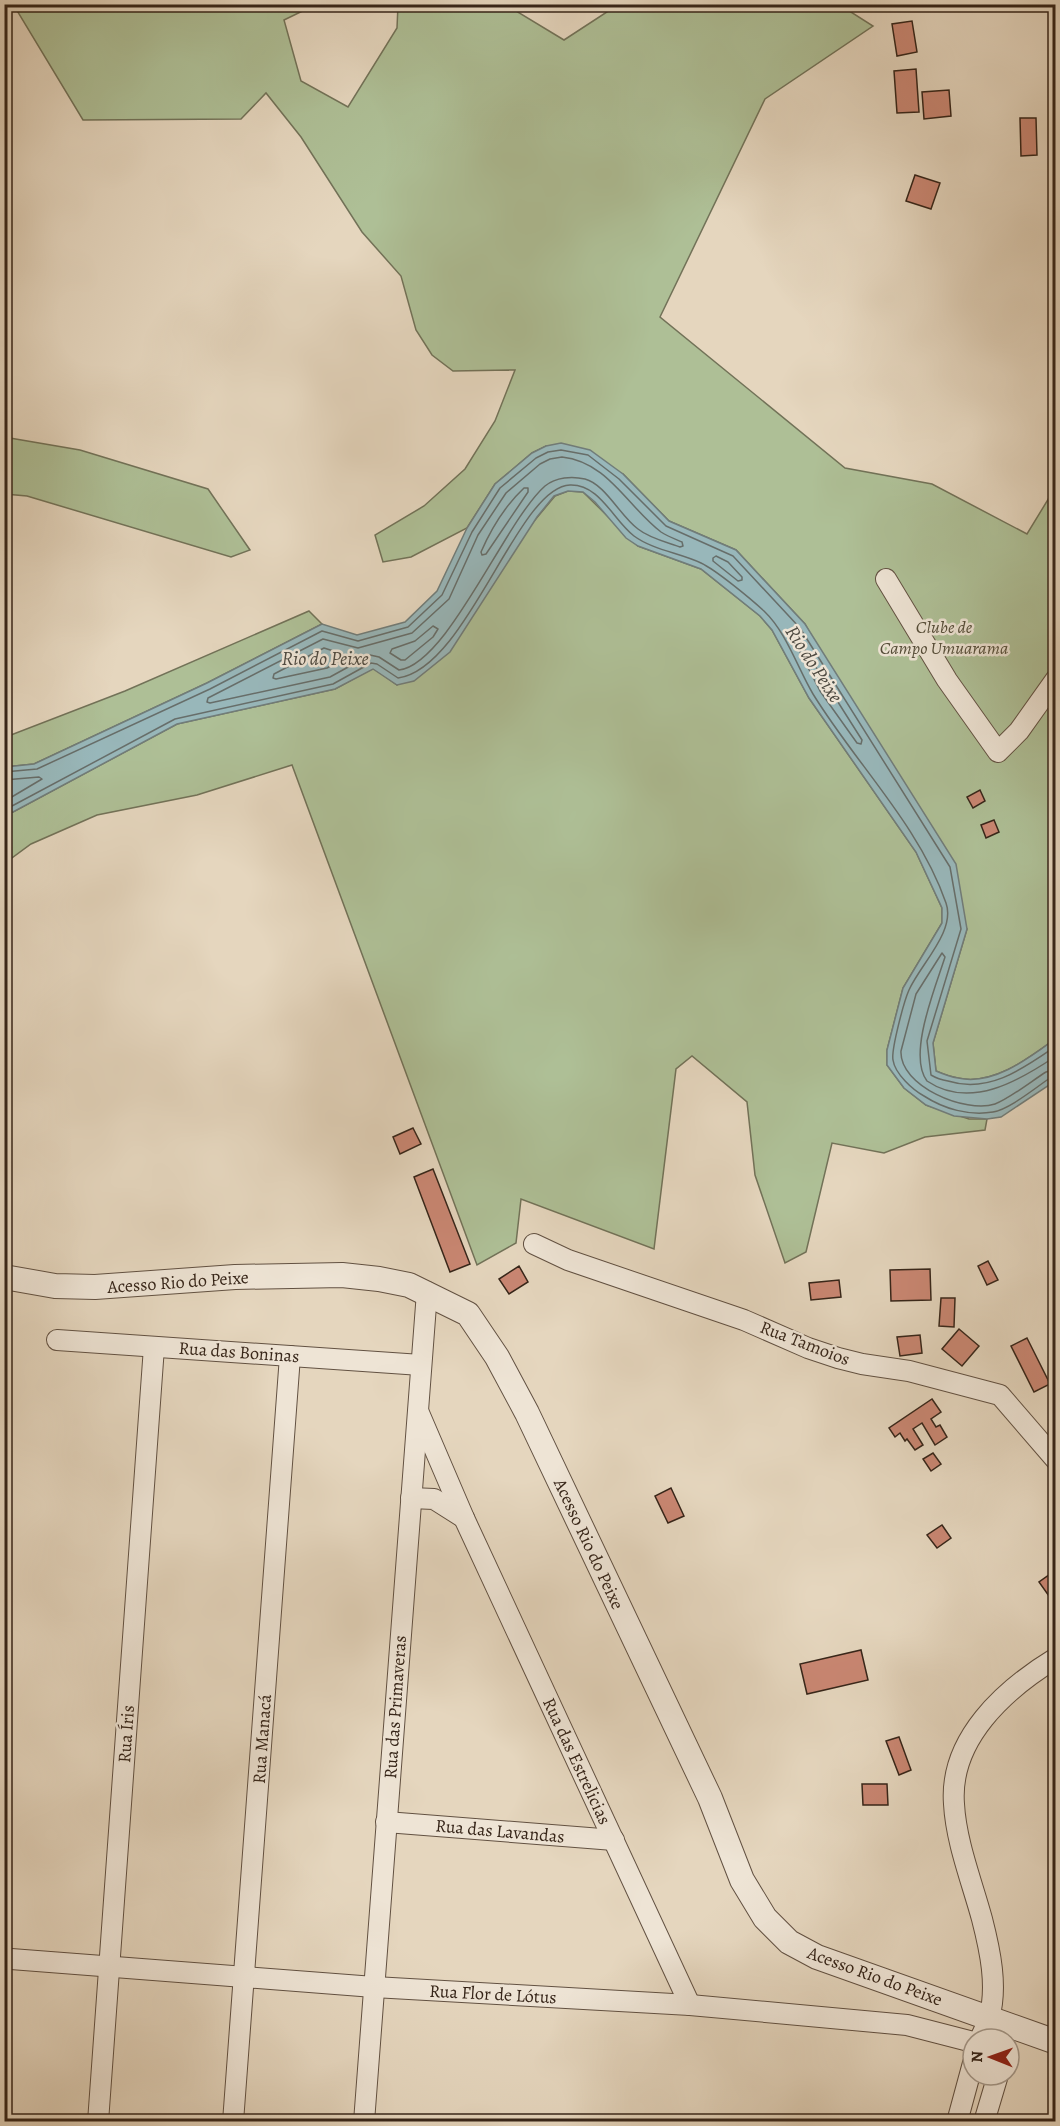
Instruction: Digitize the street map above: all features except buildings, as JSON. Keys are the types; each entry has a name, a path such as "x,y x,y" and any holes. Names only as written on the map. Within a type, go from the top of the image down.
{"street":[{"path":"886,579 947,680 998,752 1019,731 1056,679"},
{"name":"Rua Tamoios","path":"534,1244 568,1260 744,1320 808,1348 838,1358 909,1371 1000,1395 1056,1460"},
{"name":"Acesso Rio do Peixe","path":"4,1277 55,1286 95,1287 235,1277 342,1275 399,1282 427,1292 468,1314 497,1357 527,1413 710,1798 742,1880 765,1918 789,1942 817,1957 983,2027"},
{"name":"Rua das Primaveras","path":"364,2121 427,1292"},
{"name":"Rua das Boninas","path":"57,1340 421,1365"},
{"name":"Rua Íris","path":"98,2121 153,1347"},
{"name":"Rua Manacá","path":"233,2121 290,1356"},
{"name":"Rua das Estrelicias","path":"418,1411 464,1518 690,2005"},
{"path":"411,1498 434,1499 464,1518"},
{"path":"985,2027 993,1991 992,1965 986,1934 957,1828 954,1803 955,1777 973,1732 1003,1696 1056,1658"},
{"name":"Rua das Lavandas","path":"387,1822 614,1840"},
{"name":"Rua Flor de Lótus","path":"11,1959 374,1987 690,2005 907,2025 961,2039"},
{"name":"Acesso Rio do Peixe","path":"1021,2035 1056,2042"},
{"path":"957,2121 966,2087"},
{"path":"984,2121 994,2087"}],"green space":[{"name":"Clube de Campo Umuarama","path":"31,4 312,5 284,20 301,81 348,107 397,28 398,5 506,5 564,40 619,4 840,5 873,26 765,99 660,317 845,468 932,484 1027,534 1055,488 1055,1039 1010,1069 984,1078 958,1078 936,1071 933,1043 967,929 805,624 736,550 669,521 623,474 546,446 532,453 495,484 467,528 411,557 383,562 375,535 424,506 465,469 495,421 515,370 453,371 432,355 416,330 401,276 362,232 301,137 266,93 241,119 83,120 16,9"},
{"path":"4,437 80,450 208,489 250,550 231,557 27,496 5,494"},
{"path":"568,491 583,492 638,546 701,569 760,616 772,630 809,698 916,852 942,908 942,923 903,988 887,1050 887,1065 904,1088 926,1105 969,1119 987,1119 985,1130 925,1137 884,1153 832,1143 806,1252 785,1263 755,1175 747,1102 692,1056 676,1069 654,1249 521,1199 516,1243 477,1265 292,765 197,795 97,815 31,844 5,863 5,812 13,812 177,724 335,689 373,668 397,685 555,496"},
{"path":"309,611 322,624 207,683 34,764 5,767 4,735 11,735 125,691"}],"water":[{"name":"Rio do Peixe","path":"561,443 590,450 623,474 669,521 736,550 805,624 956,864 967,929 933,1043 936,1071 958,1078 984,1078 1010,1069 1055,1039 1055,1081 1001,1117 987,1119 954,1116 926,1105 904,1088 887,1065 887,1050 903,988 942,923 942,908 916,852 809,698 772,630 760,616 701,569 638,546 626,538 595,502 583,492 568,491 554,496 537,517 450,652 414,681 397,685 373,669 335,689 177,724 13,812 5,812 5,767 34,764 207,683 322,624 357,635 405,622 437,591 467,528 495,484 532,453 546,446"}]}
